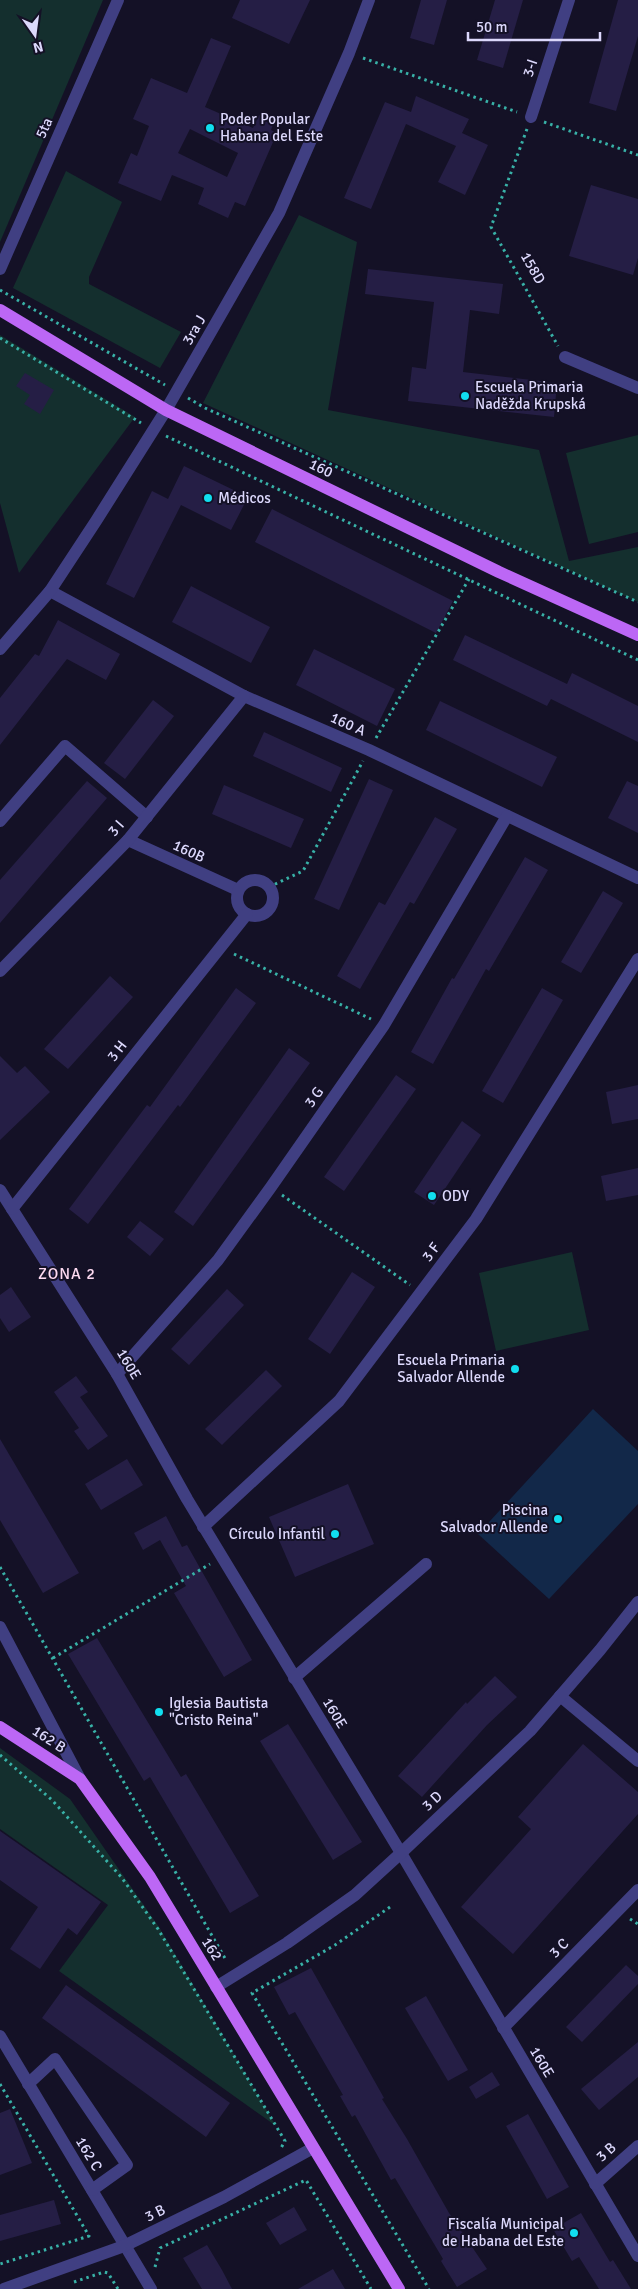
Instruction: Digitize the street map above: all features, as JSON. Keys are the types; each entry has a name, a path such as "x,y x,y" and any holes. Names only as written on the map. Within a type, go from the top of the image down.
{"main road":[{"name":"160","path":"0,310 166,410 499,572 638,635"},
{"name":"162 B","path":"0,1727 80,1779"},
{"name":"162","path":"80,1779 150,1877 399,2289"}],"street":[{"name":"5ta","path":"0,269 118,0"},
{"name":"3ra J","path":"0,649 50,591 154,430 279,213 349,54 369,0"},
{"name":"3-I","path":"531,117 569,0"},
{"path":"565,357 638,388"},
{"name":"160 A","path":"50,591 244,696 368,750 638,878"},
{"name":"3 I","path":"0,971 128,840 244,696"},
{"path":"0,821 66,746 147,817"},
{"name":"3 G","path":"117,1374 218,1260 271,1187 384,1025 507,816"},
{"name":"160B","path":"128,840 238,890"},
{"path":"249,880 264,882 272,893 273,901 266,912 253,916 247,914 238,905 236,898 238,890 242,884 249,880"},
{"name":"3 H","path":"12,1209 247,914"},
{"name":"3 F","path":"203,1527 339,1401 476,1219 638,959"},
{"name":"160E","path":"0,1190 117,1374 203,1527 401,1853 638,2256"},
{"path":"294,1678 426,1564"},
{"name":"3 D","path":"216,1987 287,1943 355,1895 530,1731 600,1650 638,1602"},
{"name":"162","path":"1,1632 80,1779"},
{"path":"560,1696 638,1761"},
{"name":"3 C","path":"503,2028 638,1890"},
{"name":"162 C","path":"0,2036 151,2289"},
{"path":"28,2084 55,2059 127,2165 92,2190"},
{"name":"3 B","path":"595,2184 638,2146"},
{"name":"3 B","path":"4,2289 124,2246 224,2198 313,2148"}],"path":[{"path":"349,54 638,155"},
{"name":"158D","path":"531,117 491,227 565,357"},
{"path":"0,290 214,412 638,602"},
{"path":"0,338 154,430 638,660"},
{"path":"220,947 384,1025"},
{"path":"271,1187 421,1292"},
{"path":"53,1658 222,1558"},
{"path":"0,1567 226,1960"},
{"path":"0,1755 52,1800 122,1878 158,1929 285,2141 278,2153"},
{"path":"390,1906 335,1945 252,1993 428,2289"},
{"path":"0,2084 89,2236 0,2264"},
{"path":"159,2274 154,2266 160,2248 306,2180 370,2289"},
{"path":"68,2283 104,2272 108,2273 118,2289"}],"green space":[{"path":"0,0 103,0 0,242"},
{"path":"66,171 122,202 89,277 89,284 181,332 160,368 13,288"},
{"path":"299,215 357,242 328,410 539,450 569,561 638,547 638,602 203,403"},
{"path":"0,335 135,417 19,573 0,503"},
{"path":"638,435 638,532 589,544 566,453"},
{"path":"572,1252 589,1330 496,1351 479,1273"},
{"path":"0,1748 70,1799 159,1927 276,2126 59,1971 108,1905 0,1829"}],"water":[{"name":"Piscina Salvador Allende","path":"593,1409 638,1451 638,1504 549,1599 478,1534"}],"building":[{"path":"240,0 310,0 289,44 232,18"},
{"path":"421,0 447,0 434,45 410,38"},
{"path":"495,0 523,0 503,68 477,60"},
{"path":"618,0 638,0 638,36 616,111 589,103"},
{"name":"Poder Popular Habana del Este","path":"211,38 231,46 205,107 253,128 259,115 274,122 271,130 277,133 245,206 235,202 228,218 198,204 204,188 172,175 161,201 118,183 131,153 137,156 149,126 133,119 151,78 187,93","holes":["190,129 238,153 227,177 178,153"]},
{"path":"416,96 469,119 462,133 488,145 465,195 438,182 456,146 406,124 371,209 344,198 385,102 411,112"},
{"path":"591,185 638,199 638,258 633,275 569,256"},
{"path":"368,269 503,284 499,314 470,310 463,372 557,383 554,417 408,401 412,367 426,369 434,302 365,294"},
{"path":"25,373 54,390 40,414 24,404 30,395 16,386"},
{"path":"184,466 248,497 231,530 181,505 134,598 106,584 152,491 168,499"},
{"path":"272,509 453,601 436,633 255,542"},
{"path":"191,586 270,627 251,663 172,622"},
{"path":"58,620 120,654 106,680 67,659 0,745 0,698 35,654 39,656"},
{"path":"465,635 567,684 572,673 638,706 638,742 551,699 547,706 453,660"},
{"path":"314,649 395,689 377,726 296,685"},
{"path":"153,700 174,716 125,779 104,763"},
{"path":"440,701 557,757 542,787 426,730"},
{"path":"264,732 342,768 331,792 253,756"},
{"path":"369,779 393,790 339,910 314,899"},
{"path":"87,781 107,798 0,923 0,880"},
{"path":"627,781 638,786 638,833 608,818"},
{"path":"224,785 304,819 291,848 212,814"},
{"path":"435,817 457,829 414,904 410,902 360,989 337,976 379,902 385,905"},
{"path":"525,857 548,870 489,971 486,969 433,1064 411,1052 452,978 454,979"},
{"path":"603,891 623,903 581,973 561,962"},
{"path":"110,976 133,997 68,1069 44,1049"},
{"path":"236,988 256,1003 180,1107 178,1105 88,1224 69,1209 147,1105 150,1107"},
{"path":"542,988 563,1000 503,1103 482,1091"},
{"path":"289,1048 310,1063 193,1226 174,1212"},
{"path":"0,1056 17,1073 25,1066 50,1092 0,1140"},
{"path":"396,1075 416,1089 344,1191 324,1177"},
{"path":"638,1085 638,1119 612,1124 606,1092"},
{"path":"462,1121 481,1135 434,1205 414,1192"},
{"path":"638,1168 638,1195 606,1201 601,1176"},
{"path":"140,1221 164,1239 150,1256 127,1237"},
{"path":"352,1272 375,1287 330,1354 308,1339"},
{"path":"11,1287 31,1317 9,1332 0,1318 0,1295"},
{"path":"227,1289 244,1305 189,1365 171,1349"},
{"path":"266,1370 282,1386 222,1445 205,1429"},
{"path":"76,1376 88,1392 80,1397 108,1436 88,1450 74,1431 79,1428 54,1392"},
{"path":"0,1439 79,1573 43,1593 0,1520"},
{"path":"127,1459 143,1485 101,1510 85,1484"},
{"path":"348,1484 374,1544 295,1577 269,1517"},
{"path":"166,1516 182,1547 187,1545 252,1660 224,1677 174,1593 186,1586 160,1540 143,1550 134,1533"},
{"path":"97,1638 181,1777 186,1774 259,1896 230,1913 150,1777 144,1781 68,1654"},
{"path":"495,1676 517,1697 487,1725 422,1797 398,1776 466,1702 467,1704"},
{"path":"288,1724 362,1842 333,1860 260,1741"},
{"path":"583,1744 638,1792 638,1814 513,1954 461,1907 531,1829 518,1817"},
{"path":"0,1831 101,1902 77,1935 68,1928 40,1969 10,1949 38,1907 0,1880"},
{"path":"626,1965 638,1976 638,1984 582,2042 566,2027"},
{"path":"311,1968 384,2098 382,2099 449,2213 487,2269 457,2287 441,2261 443,2259 395,2178 391,2180 355,2115 352,2117 340,2096 343,2095 295,2012 289,2015 274,1987"},
{"path":"66,1985 230,2103 206,2137 42,2018"},
{"path":"426,1996 468,2070 448,2081 405,2008"},
{"path":"638,2042 638,2077 599,2110 581,2089"},
{"path":"492,2072 500,2085 476,2099 469,2087"},
{"path":"10,2109 32,2163 0,2175 0,2113"},
{"path":"528,2114 569,2187 547,2199 506,2126"},
{"path":"54,2200 61,2224 0,2241 0,2215"},
{"path":"294,2207 307,2230 280,2245 266,2223"},
{"path":"581,2213 610,2262 613,2260 631,2289 599,2289 579,2257 572,2261 553,2229"},
{"path":"207,2245 232,2289 202,2289 183,2258"},
{"path":"333,2269 345,2289 298,2289"}],"place":[{"name":"Poder Popular Habana del Este","path":"210,128"},
{"name":"Escuela Primaria Naděžda Krupská","path":"465,396"},
{"name":"Médicos","path":"208,498"},
{"name":"ODY","path":"432,1196"},
{"name":"Escuela Primaria Salvador Allende","path":"515,1369"},
{"name":"Piscina Salvador Allende","path":"558,1519"},
{"name":"Círculo Infantil","path":"335,1534"},
{"name":"Iglesia Bautista \"Cristo Reina\"","path":"159,1712"},
{"name":"Fiscalía Municipal de Habana del Este","path":"574,2233"}],"district":[{"name":"ZONA 2","path":"67,1273"}]}
